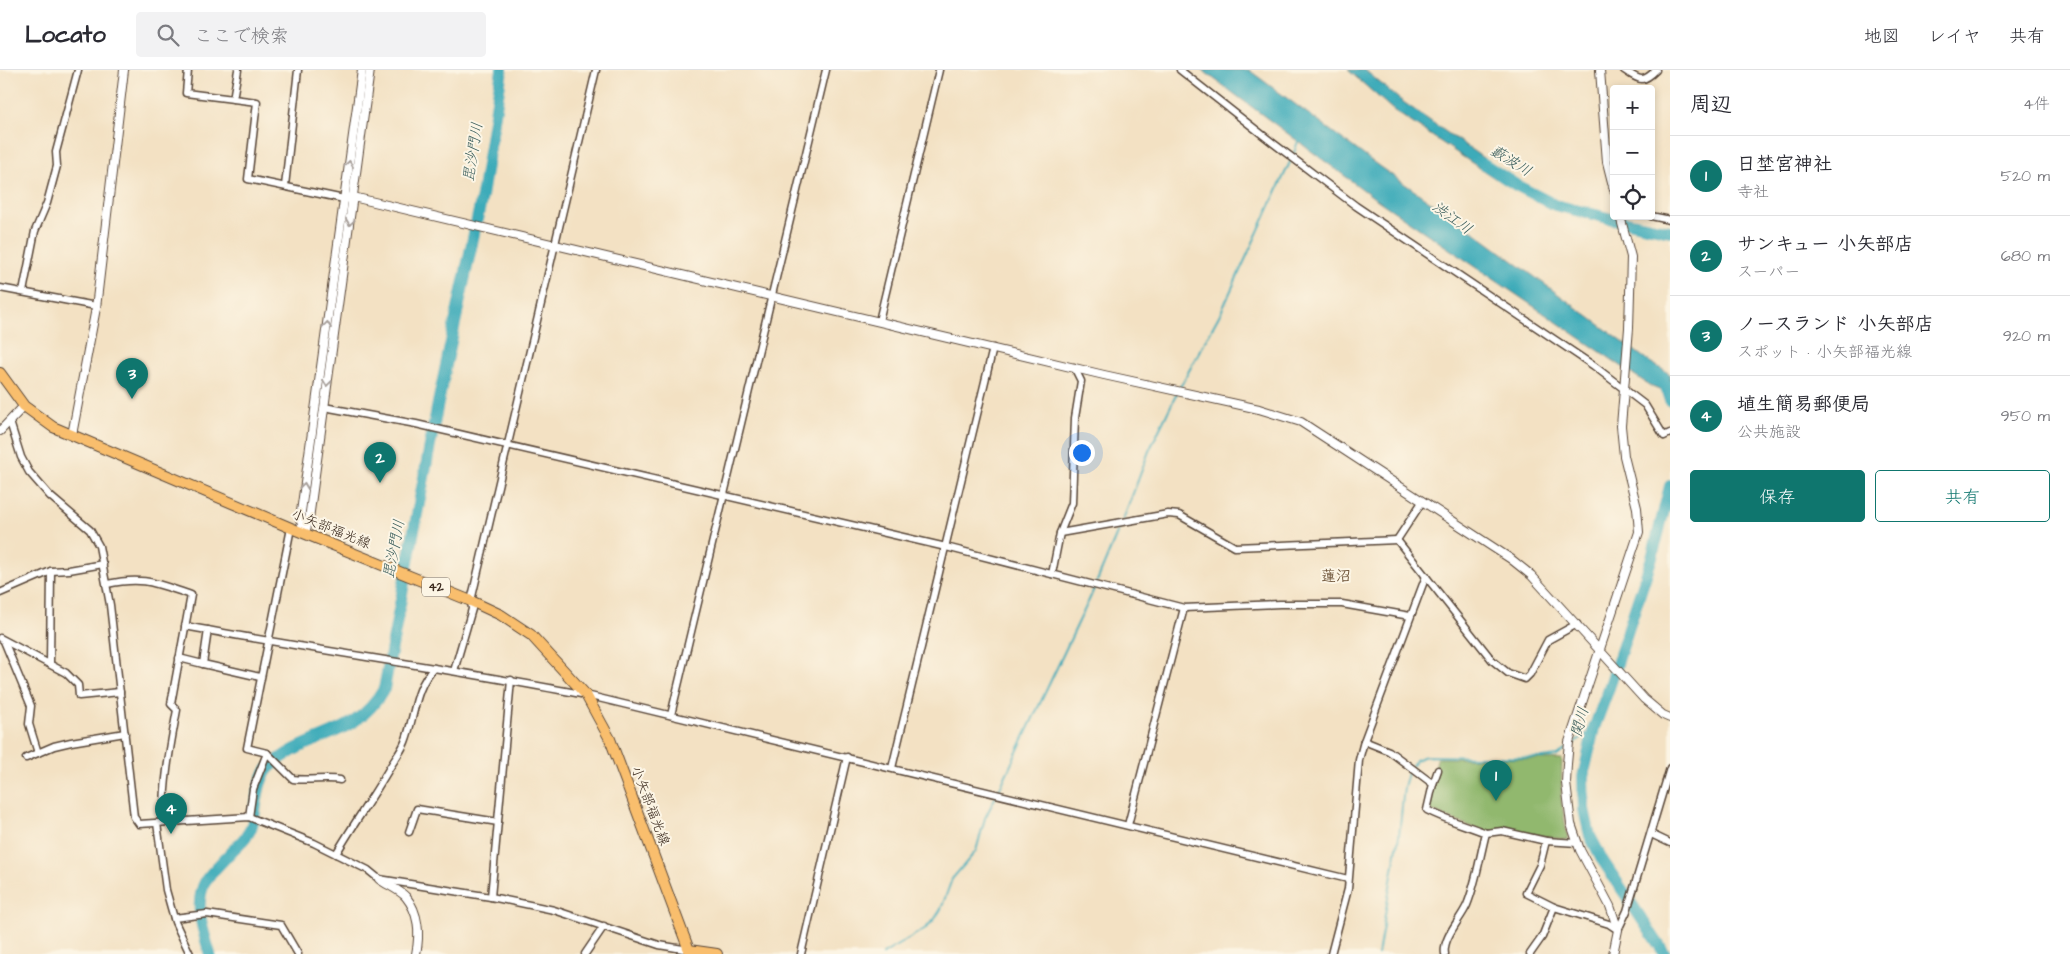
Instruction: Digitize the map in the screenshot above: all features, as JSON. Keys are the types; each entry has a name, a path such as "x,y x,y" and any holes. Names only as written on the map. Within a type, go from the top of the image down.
{"main road":[{"name":"小矢部福光線","path":"0,373 24,406 53,427 291,528 471,600 501,615 531,635 586,695 610,739 689,950"},
{"path":"689,950 717,954"}],"street":[{"path":"23,292 35,231 47,203 57,166 56,152 78,70"},
{"path":"72,435 96,306 124,70"},
{"path":"188,70 186,94 257,102 248,179 344,199 353,197 1259,410 1301,422 1518,564 1531,575 1577,624 1644,699 1663,715 1670,718"},
{"path":"234,99 238,70"},
{"path":"285,186 298,70"},
{"path":"305,533 300,519 362,70"},
{"path":"305,533 309,519 370,70"},
{"path":"454,671 472,609 471,600 596,70"},
{"path":"671,715 826,70"},
{"path":"879,321 939,70"},
{"path":"1180,70 1356,206 1624,387 1645,405 1667,435"},
{"path":"1600,70 1607,162 1610,175"},
{"path":"1624,70 1641,80 1647,79 1656,70"},
{"path":"1655,217 1670,220"},
{"path":"1618,930 1610,906 1577,843 1571,824 1566,782 1569,742 1639,532 1637,508 1624,456 1622,434 1629,328 1631,257 1621,220"},
{"path":"0,288 96,306"},
{"path":"892,768 993,348"},
{"path":"1052,574 1060,533 1072,503 1075,418 1081,381 1074,367"},
{"path":"0,431 24,406"},
{"path":"324,407 416,424 723,497 946,547 1184,608 1280,604 1342,604 1410,616"},
{"path":"10,422 21,458 29,472 50,496 90,530 99,546 107,584 134,817 139,824 249,818 284,830 336,854 368,870 405,896 418,922 419,942 416,954"},
{"path":"1397,540 1422,502"},
{"path":"1060,533 1168,514 1179,515 1235,547 1397,540"},
{"path":"291,528 247,748 267,753 293,779 320,780 333,778 340,780"},
{"path":"1397,540 1492,660 1508,673 1525,679 1530,674 1548,640 1577,624"},
{"path":"0,593 51,571 103,564"},
{"path":"50,664 51,571"},
{"path":"1331,954 1348,889 1358,768 1364,741 1426,576"},
{"path":"107,584 128,579 145,580 190,595 171,704 177,710 161,823 166,890 174,918 190,954"},
{"path":"1128,826 1184,608"},
{"path":"185,626 510,680 586,695 1348,879"},
{"path":"203,664 208,630"},
{"path":"2,639 66,673 78,685 79,696 120,692"},
{"path":"2,639 32,706 29,724 38,753"},
{"path":"179,658 260,677"},
{"path":"336,854 349,831 368,805 405,742 424,677 434,668"},
{"path":"491,897 510,680"},
{"path":"26,758 71,742 125,734"},
{"path":"1364,741 1390,751 1433,784"},
{"path":"249,818 252,789 267,753"},
{"path":"801,954 847,758"},
{"path":"1613,954 1618,930 1627,911 1670,768"},
{"path":"1438,770 1427,810 1445,820 1461,823 1486,833 1502,831 1546,841 1577,843"},
{"path":"409,832 417,809 498,822"},
{"path":"1445,954 1444,949 1448,939 1467,904 1486,833"},
{"path":"1651,834 1670,843"},
{"path":"1546,841 1540,865 1526,893 1554,907 1609,924 1618,930"},
{"path":"379,879 491,897 554,910 659,945 689,950"},
{"path":"1530,954 1542,937 1554,907"},
{"path":"174,918 207,914 281,925 298,954"},
{"path":"585,954 604,926"}],"green space":[{"path":"1437,758 1562,759 1561,799 1568,840 1504,829 1487,833 1429,810"}],"water":[{"name":"渋江川","path":"1202,70 1249,70 1380,167 1466,226 1650,362 1670,374 1670,394 1652,387 1373,197"},
{"path":"1348,70 1365,70 1399,99 1499,169 1496,179 1393,110"}],"waterway":[{"name":"毘沙門川","path":"210,954 200,917 202,889 209,876 250,831 259,788 265,773 284,756 299,747 345,727 359,718 372,706 384,689 438,403 482,196 502,70"},
{"path":"1293,156 1298,141"},
{"path":"1179,389 1221,312 1291,160"},
{"name":"藪波川","path":"1484,164 1516,185 1555,205 1670,231"},
{"name":"関川","path":"1665,384 1670,400"},
{"path":"1123,520 1149,451 1177,393"},
{"name":"関川","path":"1665,954 1603,861 1590,836 1584,809 1583,777 1594,728 1653,554 1670,486"},
{"path":"998,792 1090,598 1121,524"},
{"path":"1572,745 1594,728"},
{"path":"1412,766 1415,760 1426,756 1542,758 1557,756 1566,749"},
{"path":"1378,954 1399,836 1404,787 1409,769"},
{"path":"883,954 926,928 934,920 941,909 952,879 976,851 985,818 996,796"}],"place":[{"name":"ノースランド 小矢部店","path":"132,399"},
{"name":"サンキュー 小矢部店","path":"380,483"},
{"name":"日埜宮神社","path":"1496,801"},
{"name":"埴生簡易郵便局","path":"171,834"}],"district":[{"name":"蓮沼","path":"1336,576"}]}
